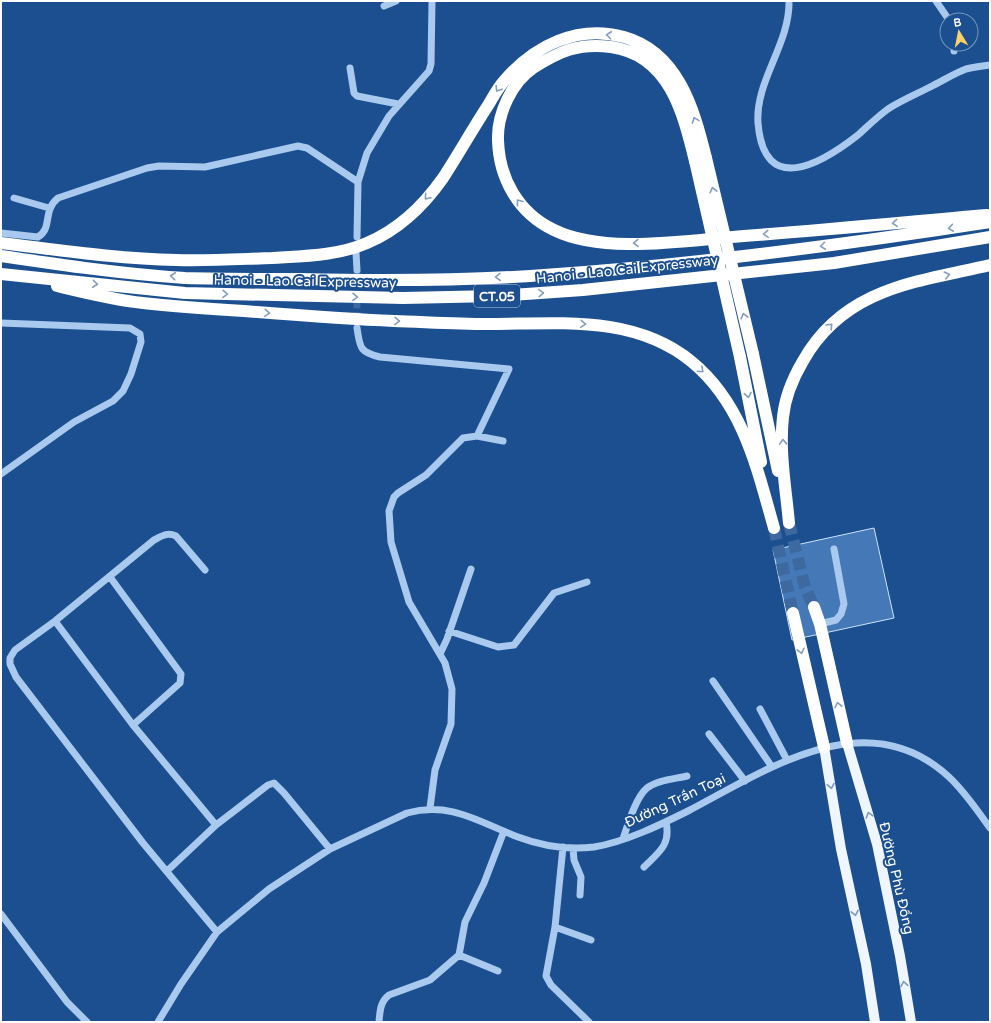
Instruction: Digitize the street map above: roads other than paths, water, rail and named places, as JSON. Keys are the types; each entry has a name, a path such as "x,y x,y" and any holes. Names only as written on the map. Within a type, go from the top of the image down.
{"highway":[{"path":"1,243 118,256 176,260 241,259 329,254 366,244 396,227 429,195 442,178 502,83 522,62 551,43 573,35 594,33 621,37 648,46 659,55 678,81 686,96 700,133 700,159 774,528 754,460 742,427 729,404 704,373 691,361 663,344 629,330 612,326 583,324 394,321 166,305 92,295 4,274"},
{"path":"990,214 834,229 653,243 616,244 595,241 554,231 535,219 519,203 505,181 498,156 498,134 502,112 513,90 530,70 556,53 576,47 596,45 631,52 642,57 657,69 668,86 680,111 700,159 753,354 789,523 784,464 783,413 794,380 808,353 819,338 840,316 865,300 880,293 990,265"},
{"name":"Hanoi - Lao Cai Expressway","path":"1,256 76,267 184,278 388,281 444,280 548,275 679,263 834,244 990,222"},
{"name":"Hanoi - Lao Cai Expressway","path":"4,274 184,293 403,298 496,296 583,290 834,263 990,237"},
{"path":"814,607 820,624 847,743"},
{"path":"793,613 824,747"}],"main road":[{"name":"Đường Phù Đổng","path":"847,743 877,844 900,956 911,1022"},
{"path":"824,747 841,849 866,964 875,1022"}],"street":[{"path":"384,6 396,1"},
{"path":"356,237 358,182 367,153 377,134 398,104 429,71 431,64 432,1"},
{"path":"789,1 787,27 759,107 758,123 763,148 767,157 774,164 780,167 799,167 818,160 858,135 890,108 958,73 990,65"},
{"path":"936,1 944,12"},
{"path":"350,68 354,93 357,96 398,104"},
{"path":"1,233 38,237 44,234 49,208 58,198 147,168 159,166 205,167 298,146 307,148 358,182"},
{"path":"14,198 49,208"},
{"path":"356,253 357,270"},
{"path":"1,323 130,328 140,334 141,342 127,384 114,401 74,422 1,474"},
{"path":"357,328 360,347 368,354 452,365 509,370 477,436"},
{"path":"430,808 434,770 442,747 449,733 453,712 451,680 445,663 409,602 391,542 390,511 394,497 398,493 426,475 464,438 477,436 503,441"},
{"path":"205,570 181,542 170,534 163,535 154,540 55,621 15,650 10,658 10,664 16,677 143,843 217,932"},
{"path":"820,624 836,620 843,609 844,604 834,549"},
{"path":"440,654 450,632 471,569"},
{"path":"110,577 181,674 180,682 133,725"},
{"path":"450,632 498,647 514,645 554,593 587,582"},
{"path":"55,621 133,725 216,825"},
{"path":"712,681 772,767"},
{"path":"760,709 787,760"},
{"path":"709,734 745,781"},
{"name":"Đường Trần Toại","path":"158,1022 181,984 217,932 269,889 330,849 407,813 430,808 458,813 532,842 573,848 594,847 623,839 666,822 787,760 824,747 847,743 894,746 924,759 949,777 960,788 990,828"},
{"path":"623,839 634,809 647,788 654,784 687,776"},
{"path":"167,871 216,825 268,785 274,783 330,849"},
{"path":"644,867 665,844 668,833 666,822"},
{"path":"379,1022 381,1006 384,998 389,994 430,980 459,956 465,922 484,882 504,831"},
{"path":"563,847 555,927 546,976 551,985 585,1020"},
{"path":"573,848 574,860 581,877 580,895"},
{"path":"1,914 67,1002 87,1022"},
{"path":"555,927 591,940"},
{"path":"459,956 498,971"}],"tunnel":[{"path":"357,270 357,322"},
{"path":"789,523 805,587 814,607"},
{"path":"774,528 793,613"}]}
